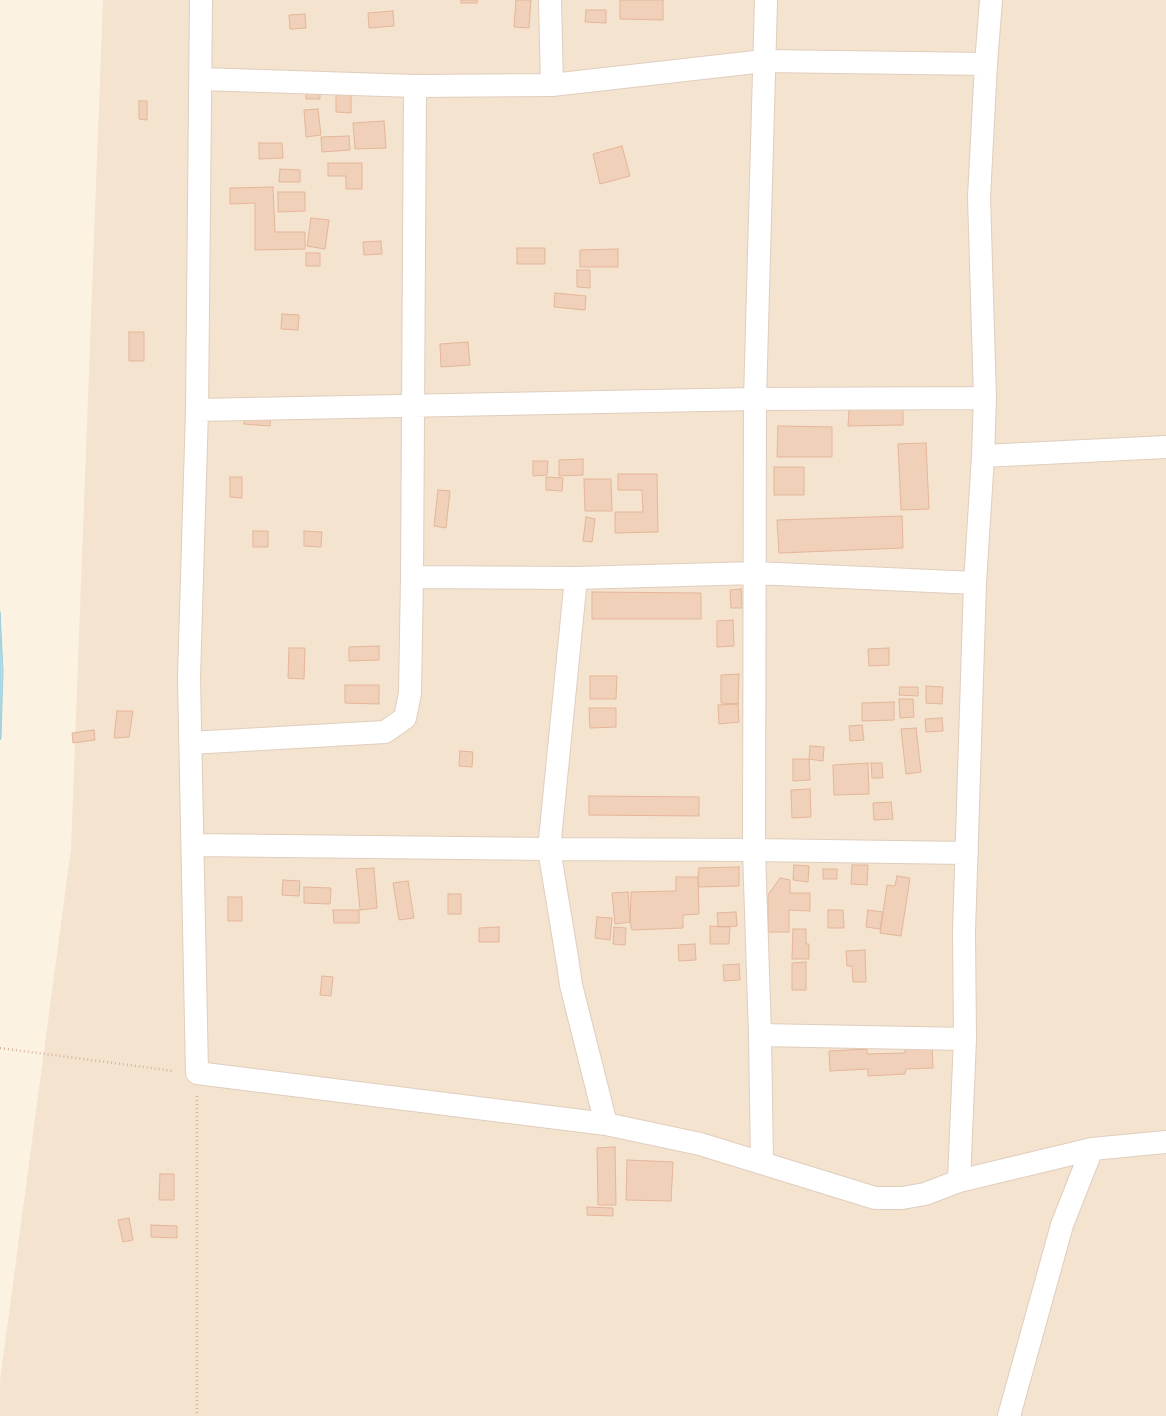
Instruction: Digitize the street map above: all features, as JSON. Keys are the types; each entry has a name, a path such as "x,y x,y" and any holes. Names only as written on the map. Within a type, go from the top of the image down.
{"street":[{"path":"201,0 197,410 189,677 197,1073 606,1124 700,1144 875,1198 902,1198 925,1194 959,1180 1092,1149 1166,1142"},
{"path":"550,0 552,85"},
{"path":"762,1163 760,1035 754,850 755,399 766,0"},
{"path":"959,1180 965,1039 964,932 975,583 985,398 979,197 991,0"},
{"path":"201,79 415,86 552,85 764,61 986,64"},
{"path":"190,743 385,732 405,718 410,693 412,577 415,86"},
{"path":"197,410 755,399 985,398"},
{"path":"983,456 1166,447"},
{"path":"412,577 576,578 755,573 975,583"},
{"path":"576,578 549,849 571,985 606,1124"},
{"path":"193,845 967,853"},
{"path":"760,1035 965,1039"},
{"path":"1009,1416 1062,1225 1092,1149"}],"path":[{"path":"0,1048 197,1073 198,1416"}],"shaded area":[{"path":"103,0 1166,0 1166,1416 0,1416 0,1381 71,849"}],"water":[{"path":"0,612 3,671 0,740"}],"building":[{"path":"461,0 477,0 477,3 461,3"},
{"path":"516,0 531,0 529,28 514,27"},
{"path":"620,0 663,0 663,20 620,19"},
{"path":"586,10 606,10 606,23 585,22"},
{"path":"393,11 394,26 369,28 368,13"},
{"path":"305,14 306,28 290,29 289,15"},
{"path":"320,85 320,99 306,99 306,86"},
{"path":"336,94 351,94 351,113 336,112"},
{"path":"139,101 147,101 147,120 139,119"},
{"path":"318,109 321,135 306,137 304,110"},
{"path":"384,121 386,148 355,149 353,123"},
{"path":"349,136 350,150 322,152 321,137"},
{"path":"259,143 282,143 283,158 259,159"},
{"path":"622,146 630,176 600,184 593,154"},
{"path":"328,163 362,163 362,189 346,189 346,176 328,176"},
{"path":"280,169 300,170 300,182 279,182"},
{"path":"273,187 275,232 305,232 305,249 255,250 255,203 230,204 230,188"},
{"path":"278,192 305,192 305,211 278,212"},
{"path":"311,218 329,220 325,249 307,246"},
{"path":"381,241 382,254 364,255 363,242"},
{"path":"517,248 545,248 545,264 517,264"},
{"path":"618,249 618,267 580,267 580,250"},
{"path":"306,253 320,253 320,266 306,266"},
{"path":"577,270 590,270 590,288 577,287"},
{"path":"555,293 586,296 585,310 554,307"},
{"path":"282,314 299,315 298,330 281,329"},
{"path":"129,332 144,332 144,361 129,361"},
{"path":"468,342 470,365 441,367 440,344"},
{"path":"903,408 903,425 848,426 849,409"},
{"path":"244,411 271,414 270,426 244,424"},
{"path":"778,426 832,427 832,457 777,457"},
{"path":"926,443 929,509 901,510 898,444"},
{"path":"583,459 583,475 559,476 559,460"},
{"path":"533,461 548,461 547,475 533,476"},
{"path":"774,467 804,467 804,495 774,495"},
{"path":"618,474 657,474 658,532 615,533 615,512 643,512 642,490 618,490"},
{"path":"230,477 242,477 242,498 230,497"},
{"path":"546,477 563,478 562,491 546,490"},
{"path":"584,479 611,479 612,511 585,511"},
{"path":"438,490 450,491 446,528 434,526"},
{"path":"902,516 903,548 779,553 777,520"},
{"path":"586,517 595,519 592,542 583,541"},
{"path":"253,531 268,531 268,547 253,547"},
{"path":"304,531 322,532 321,547 304,546"},
{"path":"741,589 742,608 731,608 730,590"},
{"path":"592,592 701,593 701,619 592,619"},
{"path":"733,620 734,646 717,647 717,621"},
{"path":"379,646 379,660 349,661 349,647"},
{"path":"289,648 305,648 304,679 288,678"},
{"path":"889,648 889,665 869,666 868,649"},
{"path":"739,674 738,704 721,703 721,675"},
{"path":"590,676 617,676 616,699 590,699"},
{"path":"345,685 379,685 379,704 345,703"},
{"path":"926,686 943,687 942,704 926,703"},
{"path":"900,687 918,687 918,696 899,695"},
{"path":"899,699 913,699 914,717 900,718"},
{"path":"894,702 894,720 862,721 862,703"},
{"path":"738,704 739,722 719,724 718,705"},
{"path":"589,708 616,708 616,727 590,728"},
{"path":"117,711 133,711 129,737 114,738"},
{"path":"942,718 943,731 926,732 925,719"},
{"path":"862,725 864,740 850,741 849,726"},
{"path":"916,728 921,772 906,774 901,729"},
{"path":"94,730 95,740 73,743 72,733"},
{"path":"810,746 824,747 823,761 809,759"},
{"path":"460,751 473,752 472,767 459,766"},
{"path":"793,759 809,759 810,780 793,781"},
{"path":"868,763 869,794 834,795 833,765"},
{"path":"871,763 882,763 883,778 872,778"},
{"path":"810,789 811,817 792,818 791,790"},
{"path":"589,796 699,797 699,816 589,815"},
{"path":"891,802 893,819 874,820 873,803"},
{"path":"794,865 809,866 808,882 793,880"},
{"path":"852,865 868,865 867,885 851,884"},
{"path":"739,867 739,886 699,887 699,868"},
{"path":"374,868 377,908 360,910 356,869"},
{"path":"823,869 837,869 837,879 823,879"},
{"path":"897,876 910,878 901,936 880,933 887,885 895,886"},
{"path":"676,877 698,877 699,914 683,915 683,928 632,930 630,922 631,892 676,891"},
{"path":"780,878 790,880 790,893 810,893 810,911 789,910 789,932 768,932 768,895"},
{"path":"283,880 300,881 299,896 282,895"},
{"path":"408,881 414,918 399,920 393,883"},
{"path":"304,887 331,888 330,904 304,903"},
{"path":"628,892 630,922 615,924 612,893"},
{"path":"448,894 461,894 461,914 448,914"},
{"path":"228,897 242,897 242,921 228,921"},
{"path":"333,910 359,910 359,923 334,923"},
{"path":"828,910 843,910 844,928 828,928"},
{"path":"868,910 883,912 880,929 866,927"},
{"path":"736,912 737,926 718,927 717,913"},
{"path":"597,917 612,918 610,940 595,938"},
{"path":"710,926 730,927 729,944 710,944"},
{"path":"499,927 499,942 479,942 479,928"},
{"path":"614,927 626,928 625,945 613,944"},
{"path":"793,929 806,929 806,944 809,944 809,959 792,959"},
{"path":"695,944 696,960 679,961 678,945"},
{"path":"865,950 866,982 853,982 852,966 847,966 846,951"},
{"path":"806,962 806,990 792,990 792,963"},
{"path":"739,964 740,980 724,981 723,965"},
{"path":"322,976 333,977 331,996 320,995"},
{"path":"932,1044 933,1068 906,1069 905,1074 868,1076 868,1069 830,1071 829,1051 867,1049 867,1054 905,1053 905,1046"},
{"path":"615,1147 616,1205 598,1205 597,1148"},
{"path":"627,1160 673,1162 671,1201 626,1200"},
{"path":"160,1174 174,1174 174,1200 159,1200"},
{"path":"587,1207 613,1208 613,1216 587,1215"},
{"path":"129,1218 133,1240 123,1242 118,1220"},
{"path":"151,1225 177,1226 177,1238 151,1237"}]}
